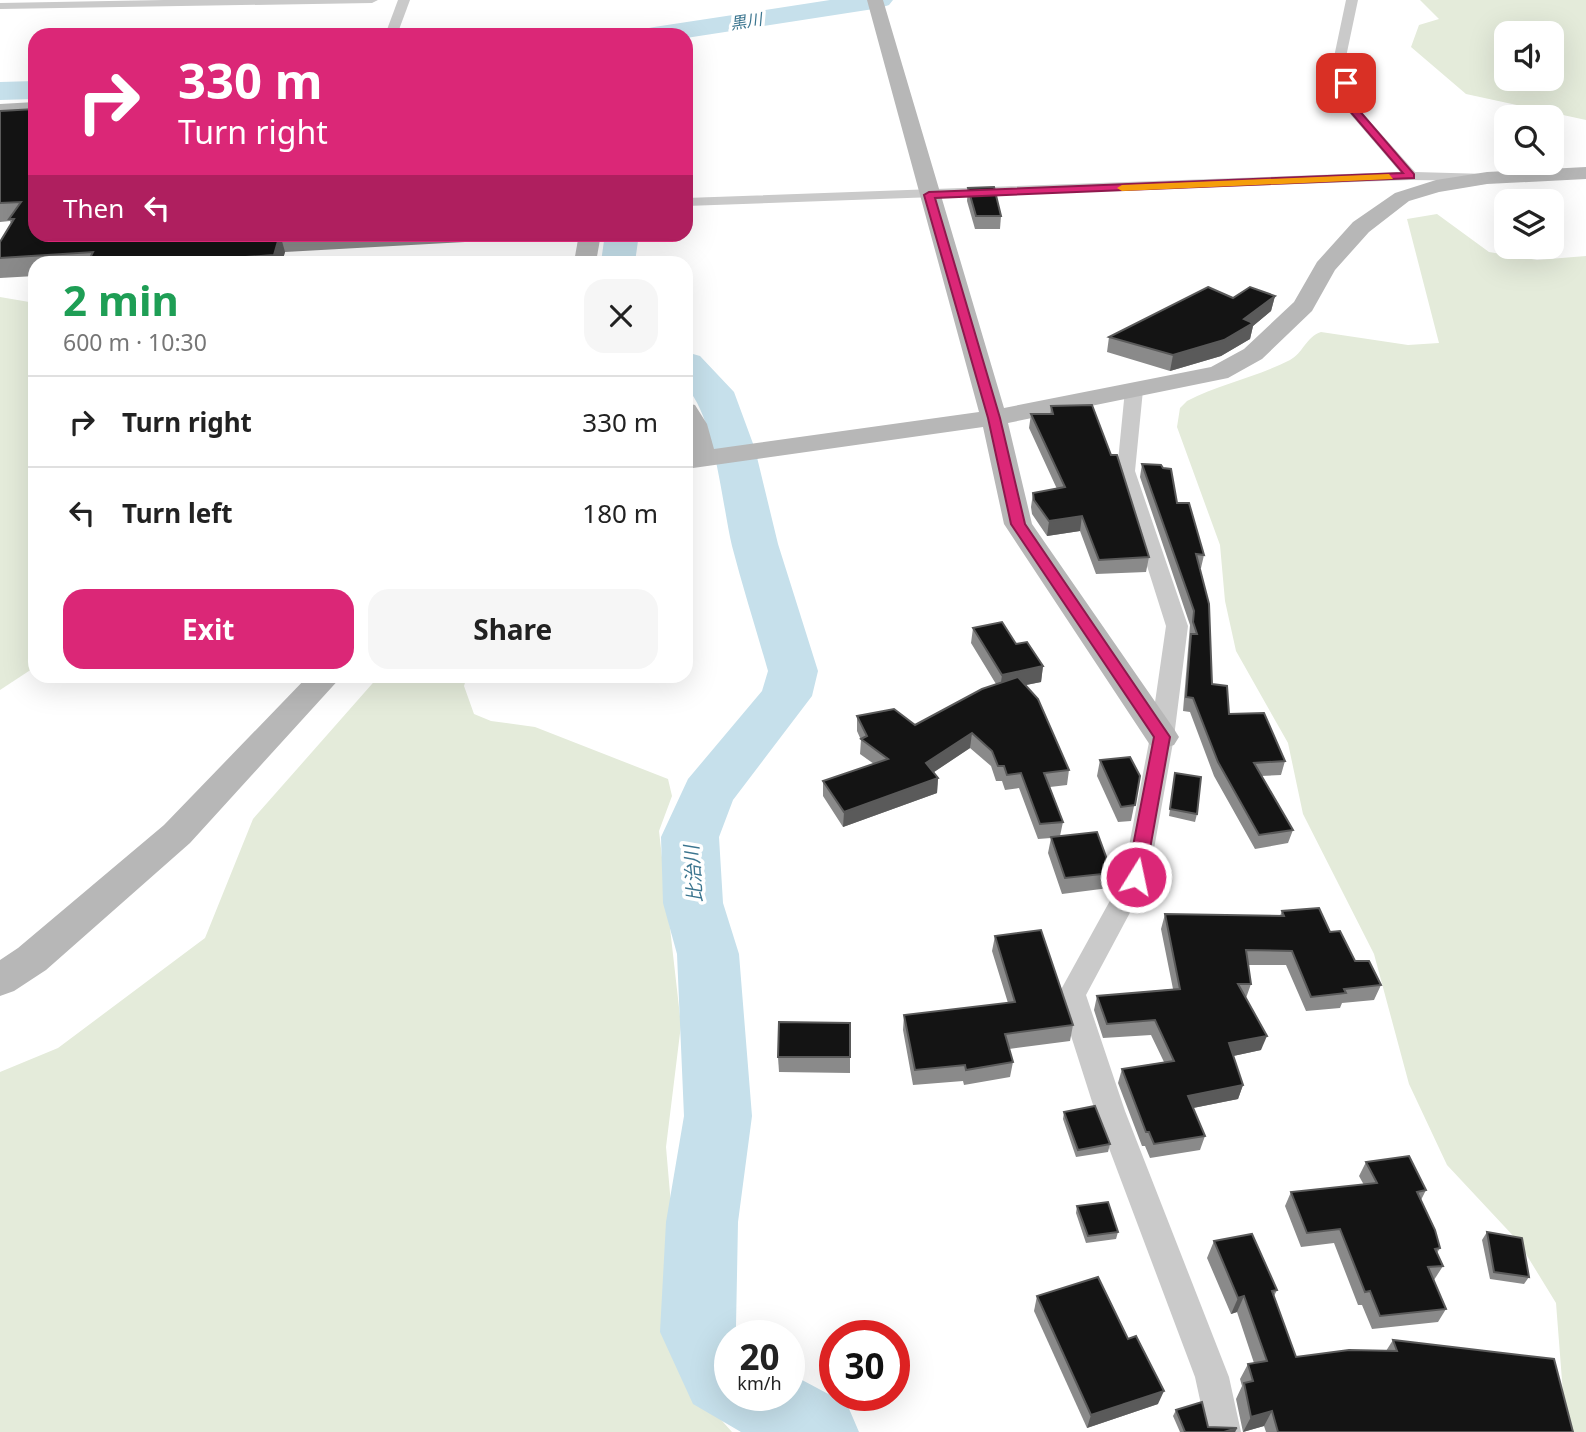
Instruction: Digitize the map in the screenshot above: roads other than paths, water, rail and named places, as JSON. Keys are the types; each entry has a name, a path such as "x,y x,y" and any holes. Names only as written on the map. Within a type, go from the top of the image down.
{"street":[{"path":"0,6 372,0"},
{"path":"394,28 404,0"},
{"path":"1352,0 1340,57 1352,109 1411,176"},
{"path":"877,5 994,418 1018,524 1162,737"},
{"path":"0,110 28,108"},
{"path":"693,202 1411,176 1487,178 1586,173"},
{"path":"693,422 694,459 994,418 1219,373 1253,354 1304,306 1325,267 1361,227 1387,205 1436,186 1487,178"},
{"path":"1134,390 1126,471 1177,626 1162,737 1136,877 1072,995 1110,1111 1212,1377 1224,1432"},
{"path":"0,979 32,960 177,834 319,683"}],"waterway":[{"name":"黒川","path":"693,29 880,0"},
{"name":"黒川","path":"0,91 28,90"},
{"name":"比治川","path":"619,256 621,242"},
{"name":"比治川","path":"693,371 714,392 734,449 755,544 793,671 786,696 708,793 690,837 693,903 708,954 718,1116 702,1222 698,1332 714,1365"},
{"name":"比治川","path":"781,1411 819,1432"}]}
